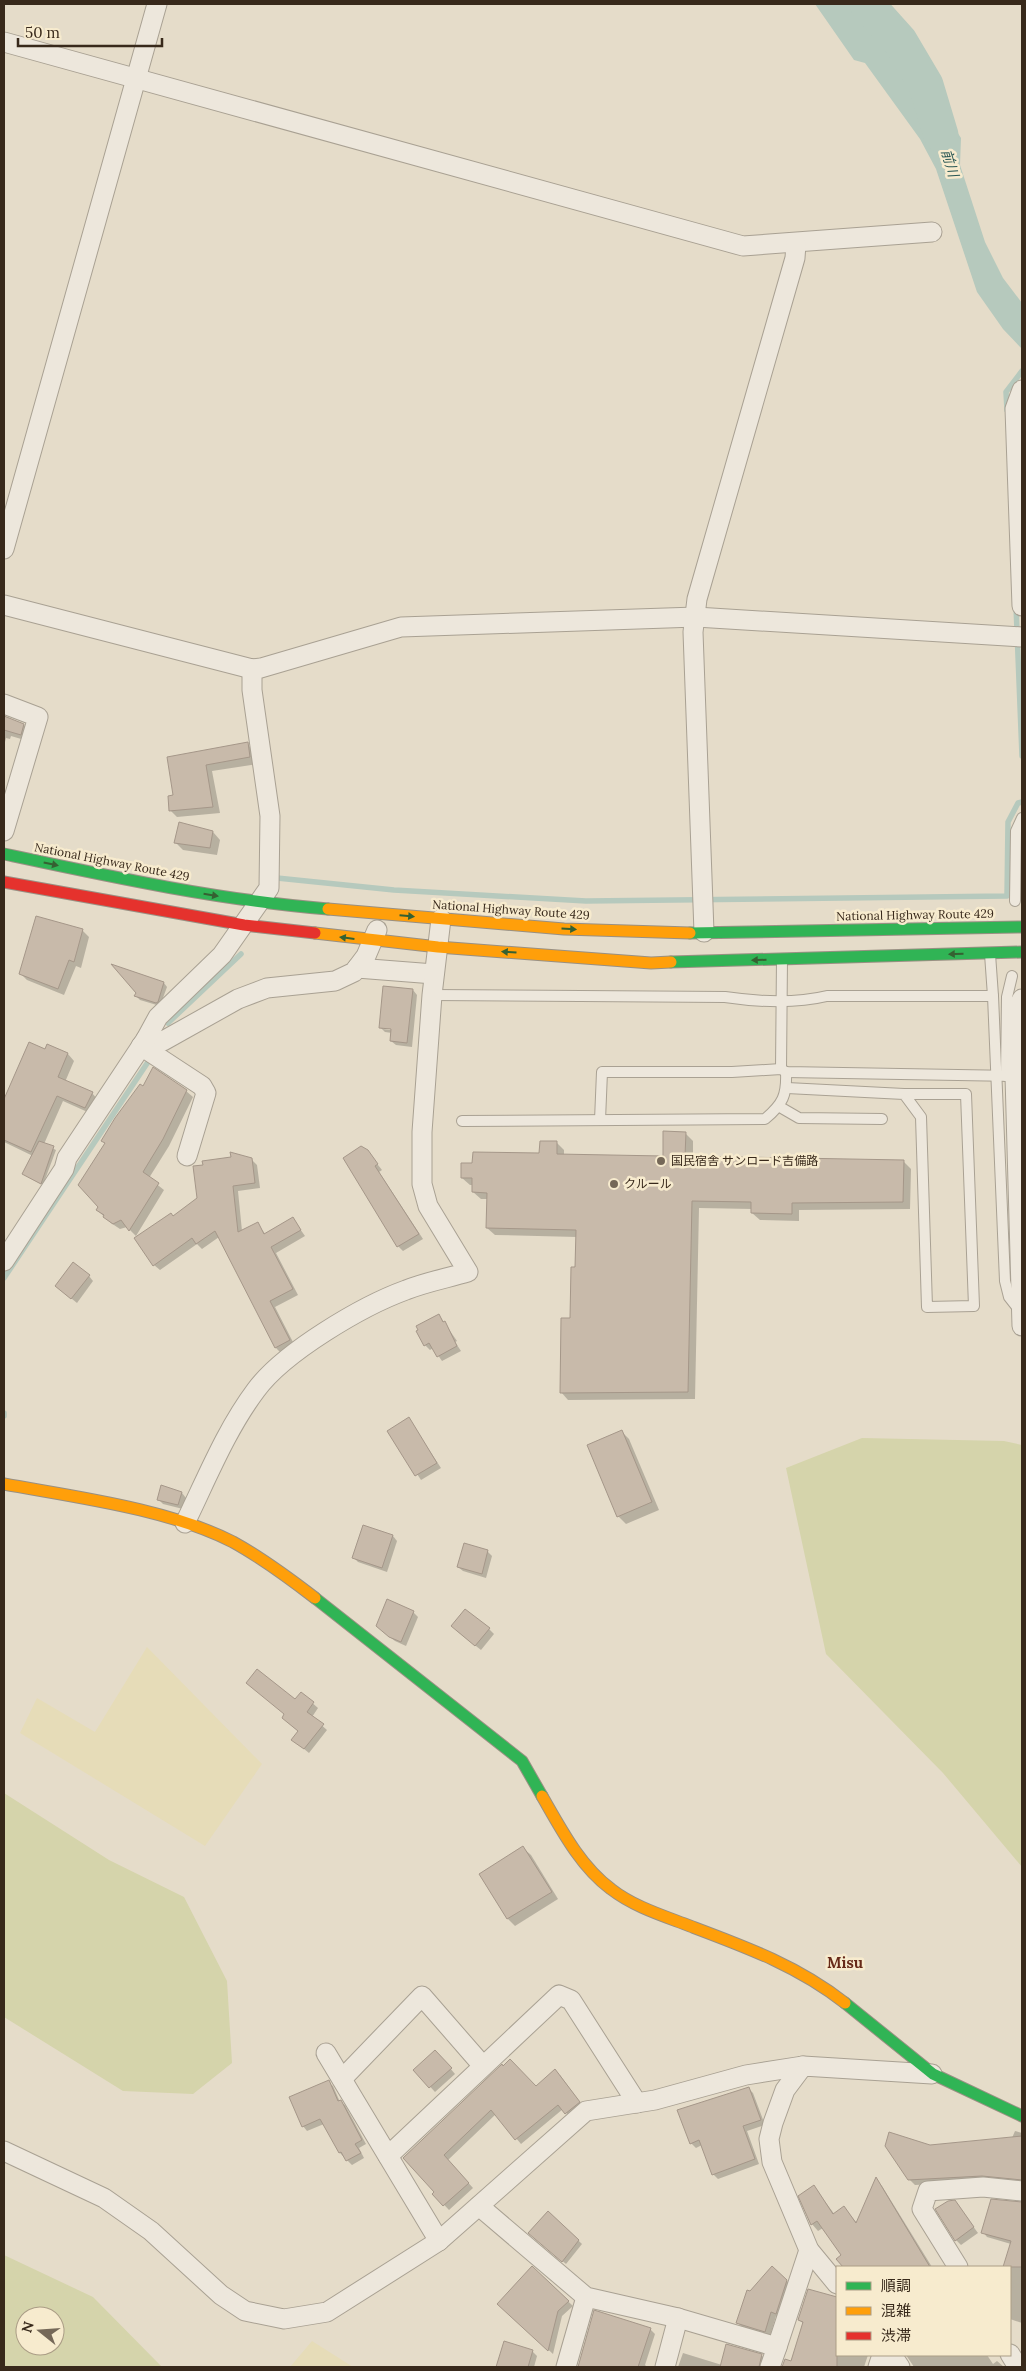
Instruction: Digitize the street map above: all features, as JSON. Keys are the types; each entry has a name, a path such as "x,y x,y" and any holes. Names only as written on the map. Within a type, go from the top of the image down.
{"main road":[{"name":"National Highway Route 429","path":"4,854 154,886 259,903 564,929 704,932 782,945 990,953 1022,952"},
{"name":"National Highway Route 429","path":"4,882 244,925 373,941 650,963 782,945 1022,927"},
{"path":"4,1484 116,1505 185,1523 232,1542 283,1573 522,1761 569,1842 590,1870 612,1890 647,1909 772,1957 788,1965 825,1987 933,2074 1022,2116"}],"street":[{"path":"4,549 157,4"},
{"path":"4,42 743,246 796,244 932,232"},
{"path":"704,932 694,642 697,599 795,258 796,244"},
{"path":"1022,390 1015,409 1022,606"},
{"path":"4,605 252,669 401,627 696,617 1019,637"},
{"path":"4,1261 64,1169 67,1158 144,1043 158,1017 222,955 269,888 270,816 252,690 252,669"},
{"path":"4,704 38,717 4,831"},
{"path":"144,1043 163,1041 238,999 268,988 335,981 354,972 366,956 384,914"},
{"path":"185,1523 230,1431 257,1389 284,1360 317,1337 376,1303 406,1290 468,1272 428,1206 422,1184 422,1132 432,995 441,919"},
{"path":"357,968 434,974"},
{"path":"1022,999 1018,1006 1006,1076 1022,1319"},
{"path":"144,1043 202,1086 206,1093 187,1156"},
{"path":"388,2156 559,1995 571,2000 637,2103"},
{"path":"342,2079 422,1996 483,2066"},
{"path":"326,2053 439,2240"},
{"path":"803,2066 785,2090 769,2139 772,2162 809,2250 836,2283"},
{"path":"4,2152 104,2198 151,2231 221,2296 246,2311 284,2318 327,2312 439,2240 586,2111 679,2094 746,2075 803,2066 933,2074"},
{"path":"957,2266 922,2209 928,2191 983,2187 1022,2191"},
{"path":"479,2206 586,2298 678,2318 776,2346"},
{"path":"770,2367 809,2250"},
{"path":"566,2367 586,2298"},
{"path":"665,2367 678,2318"},
{"path":"893,2356 900,2367"}],"lane":[{"path":"1015,901 1016,831 1022,818"},
{"path":"462,1121 765,1119 780,1107 787,1088 783,1070 782,945"},
{"path":"990,953 993,996 1006,1076"},
{"path":"1006,1076 1007,997 1012,976"},
{"path":"432,995 725,997 752,1001 804,1002 827,996 993,996"},
{"path":"600,1120 602,1072 783,1070 1006,1076"},
{"path":"787,1088 904,1094 966,1094 974,1306 927,1307 921,1117 904,1094"},
{"path":"780,1107 799,1118 882,1118"}],"shaded area":[{"path":"147,1647 262,1764 205,1846 20,1733 37,1698 95,1732"},
{"path":"312,2341 353,2367 290,2367"}],"green space":[{"path":"862,1438 1004,1441 1022,1445 1022,1867 943,1773 826,1654 786,1468"},
{"path":"4,1793 109,1860 184,1897 227,1981 232,2063 193,2094 123,2091 4,2017"},
{"path":"4,2255 93,2297 162,2367 4,2367"}],"water":[{"path":"815,4 861,4 946,115 961,138 960,165 985,242 1003,278 1022,303 1022,349 1003,329 977,292 936,169 920,139 865,63 854,60"}],"building":[{"path":"4,716 24,724 21,735 4,730"},
{"path":"248,742 250,757 206,765 213,807 169,811 168,796 173,795 167,757"},
{"path":"179,822 213,831 210,848 174,843"},
{"path":"36,916 83,929 74,962 69,960 58,989 19,974"},
{"path":"111,964 164,982 158,1002 134,996 136,993"},
{"path":"383,986 413,989 407,1043 390,1041 391,1029 379,1028"},
{"path":"29,1042 45,1049 47,1044 68,1053 58,1077 93,1092 85,1108 57,1096 31,1152 4,1140 4,1099"},
{"path":"153,1067 187,1090 163,1139 143,1172 159,1183 129,1231 121,1220 113,1224 103,1217 104,1215 96,1210 98,1207 78,1185 105,1143 101,1141 115,1118 140,1084 143,1086"},
{"path":"663,1131 686,1132 685,1156 904,1160 903,1202 792,1203 792,1214 751,1213 751,1202 692,1201 688,1392 560,1393 561,1318 570,1318 571,1267 575,1267 576,1230 486,1228 487,1193 472,1192 472,1178 461,1178 461,1163 472,1163 473,1152 539,1153 540,1141 557,1141 557,1154 663,1156"},
{"path":"39,1141 54,1146 41,1184 22,1174"},
{"path":"361,1146 368,1150 378,1164 375,1166 419,1234 397,1247 343,1158"},
{"path":"230,1152 252,1158 255,1183 233,1186 238,1232 258,1222 264,1234 293,1217 301,1230 271,1247 293,1289 270,1301 290,1340 275,1348 215,1231 196,1244 192,1238 153,1266 134,1238 171,1213 173,1216 197,1198 193,1166 203,1165 202,1161 231,1157"},
{"path":"73,1262 90,1275 71,1299 55,1286"},
{"path":"439,1314 443,1322 445,1321 457,1346 437,1357 429,1343 424,1346 416,1331 418,1330 416,1326"},
{"path":"409,1417 437,1463 415,1476 387,1431"},
{"path":"622,1430 652,1502 617,1517 587,1445"},
{"path":"161,1485 182,1492 178,1505 157,1500"},
{"path":"363,1525 393,1535 382,1568 352,1558"},
{"path":"464,1543 488,1550 482,1574 457,1567"},
{"path":"387,1599 414,1611 401,1642 389,1637 376,1626"},
{"path":"465,1609 490,1628 475,1646 451,1626"},
{"path":"257,1669 295,1699 301,1692 314,1702 307,1712 324,1724 304,1749 291,1740 298,1731 282,1718 284,1714 246,1683"},
{"path":"523,1846 552,1892 507,1919 479,1874"},
{"path":"435,2050 452,2068 429,2088 413,2070"},
{"path":"510,2059 536,2086 555,2069 580,2102 565,2114 558,2105 515,2140 491,2110 444,2155 469,2183 443,2206 432,2194 434,2192 403,2158 502,2064 503,2066"},
{"path":"329,2080 338,2101 341,2100 362,2140 355,2144 361,2153 346,2161 341,2152 339,2153 320,2119 302,2127 289,2097"},
{"path":"749,2087 761,2120 743,2126 755,2159 712,2175 699,2140 690,2144 677,2110"},
{"path":"889,2132 930,2145 1022,2136 1022,2180 982,2176 908,2180 885,2146"},
{"path":"876,2177 929,2266 842,2266 836,2259 841,2255 817,2221 811,2225 798,2196 814,2185 833,2214 844,2206 856,2223"},
{"path":"991,2199 1022,2202 1022,2267 1003,2266 1011,2241 981,2233"},
{"path":"955,2200 974,2227 955,2241 935,2209 948,2201"},
{"path":"548,2211 579,2240 562,2262 528,2233"},
{"path":"532,2266 569,2301 558,2311 548,2351 497,2304"},
{"path":"772,2266 787,2280 776,2314 771,2312 765,2332 736,2323 747,2290 750,2291"},
{"path":"808,2289 836,2297 837,2367 782,2367 785,2359 791,2361 803,2322 798,2320"},
{"path":"594,2310 651,2328 638,2367 578,2367"},
{"path":"504,2341 533,2350 528,2367 496,2367"},
{"path":"726,2344 762,2354 759,2367 720,2367"}],"waterway":[{"name":"前川","path":"867,4 900,41 926,85 941,135"},
{"path":"1007,410 1006,392 1022,371"},
{"path":"1016,606 1022,756"},
{"path":"277,878 394,890 586,901 1007,896 1008,822 1018,803 1022,802"},
{"path":"168,1023 241,954"},
{"path":"4,1278 150,1059"}],"traffic: fast":[{"path":"4,854 206,894 328,909"},
{"path":"690,933 1022,927"},
{"path":"671,962 1022,952"},
{"path":"315,1598 522,1761 542,1796"},
{"path":"845,2003 933,2074 1022,2116"}],"traffic: slow":[{"path":"328,909 564,929 690,933"},
{"path":"315,933 438,947 651,963 671,962"},
{"path":"4,1484 91,1499 151,1513 208,1531 233,1542 254,1555 315,1598"},
{"path":"542,1796 564,1834 581,1858 600,1880 611,1889 629,1901 649,1910 771,1958 809,1978 845,2003"}],"traffic: jam":[{"path":"4,882 244,925 315,933"}],"place":[{"name":"国民宿舎 サンロード吉備路","path":"661,1161"},
{"name":"クルール","path":"614,1184"}],"district":[{"name":"Misu","path":"845,1963"}]}
